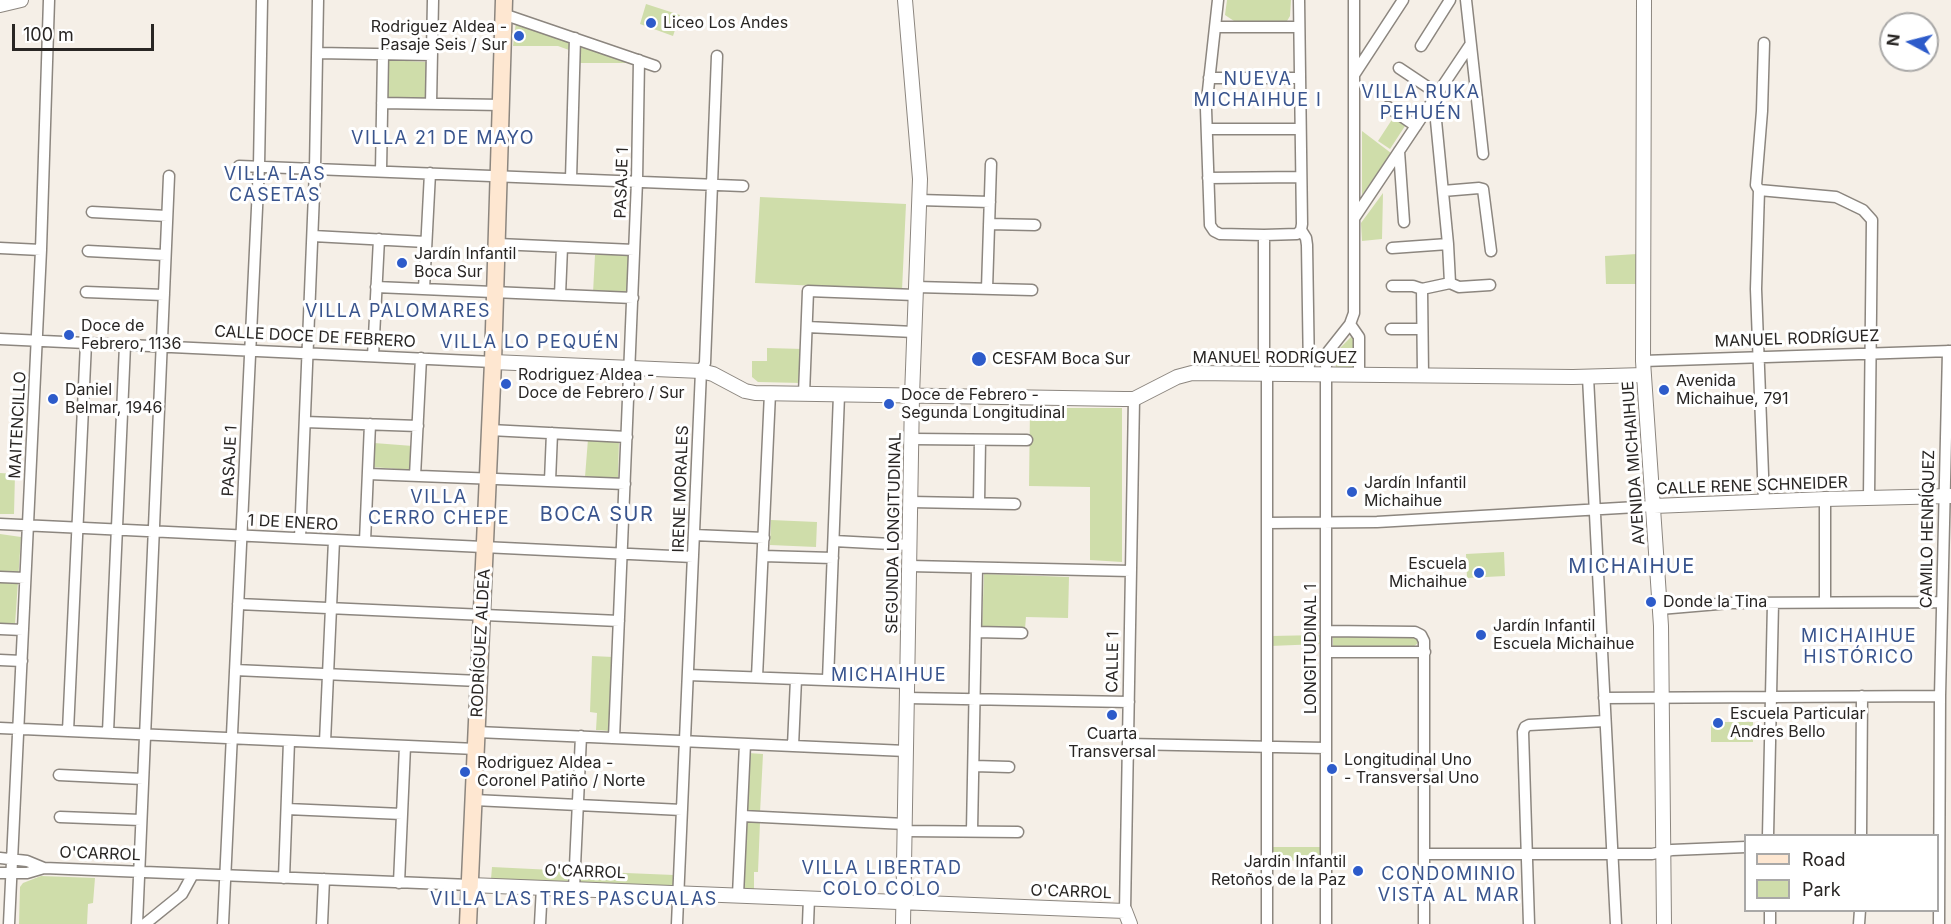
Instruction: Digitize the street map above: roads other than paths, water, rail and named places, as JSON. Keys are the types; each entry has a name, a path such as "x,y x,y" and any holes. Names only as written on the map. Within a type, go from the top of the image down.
{"main road":[{"name":"RODRÍGUEZ ALDEA","path":"468,924 494,362 504,7"}],"street":[{"path":"0,5 21,0"},
{"name":"MAITENCILLO","path":"9,924 6,873 12,859 26,578 41,250 49,0"},
{"name":"PASAJE 1","path":"224,924 259,166 262,0"},
{"path":"300,538 313,236 318,0"},
{"path":"431,104 433,0"},
{"name":"SEGUNDA LONGITUDINAL","path":"903,924 912,396 919,200 918,138 905,0"},
{"path":"1218,0 1209,78 1207,129 1210,221 1214,231 1220,234 1294,234 1301,230"},
{"path":"1299,0 1301,230 1307,245 1309,374"},
{"path":"1326,370 1327,353 1350,324 1354,313 1354,0"},
{"path":"1354,75 1403,0"},
{"path":"1421,46 1450,0"},
{"path":"1466,0 1483,154"},
{"name":"AVENIDA MICHAIHUE","path":"1644,0 1644,368 1660,609 1664,924"},
{"path":"504,7 575,38 655,66"},
{"path":"1215,27 1299,27"},
{"path":"571,179 575,38"},
{"path":"1764,43 1762,111 1756,185 1759,190 1756,278 1757,345 1764,501"},
{"path":"1354,218 1470,45"},
{"path":"317,53 432,56"},
{"path":"381,171 383,55"},
{"name":"IRENE MORALES","path":"677,924 701,371 705,363 717,56"},
{"name":"PASAJE 1","path":"614,738 633,298 639,60"},
{"path":"1399,68 1436,97 1450,283"},
{"path":"1209,78 1300,78"},
{"path":"382,103 502,105"},
{"path":"1388,107 1416,126"},
{"path":"1207,129 1300,129"},
{"path":"1399,151 1404,222"},
{"path":"987,289 991,164"},
{"path":"239,166 743,186"},
{"path":"424,289 430,173"},
{"path":"137,924 169,176"},
{"path":"1208,178 1301,177"},
{"path":"1443,191 1483,189 1491,251"},
{"path":"1759,190 1832,196 1863,210 1870,217 1872,228 1869,497"},
{"path":"919,200 990,202"},
{"path":"92,212 167,216"},
{"path":"989,224 1035,225"},
{"path":"1264,235 1267,924"},
{"path":"313,236 426,242"},
{"path":"373,356 379,239"},
{"path":"498,244 634,250"},
{"path":"1392,248 1448,244"},
{"path":"560,295 562,247"},
{"path":"0,248 41,250"},
{"path":"88,251 165,255"},
{"path":"1392,286 1413,286 1422,289 1450,283 1459,287 1490,285"},
{"path":"376,287 633,298"},
{"path":"1422,289 1423,375"},
{"path":"804,394 808,291 1032,290"},
{"path":"86,292 164,295"},
{"path":"1350,324 1359,337 1359,375"},
{"path":"807,327 914,332"},
{"path":"1392,329 1422,329"},
{"name":"CALLE DOCE DE FEBRERO","path":"0,339 701,371"},
{"path":"68,731 86,343"},
{"path":"108,732 124,345"},
{"name":"MANUEL RODRÍGUEZ","path":"701,371 713,374 745,391 770,393 1134,399 1177,377 1192,373 1309,374 1326,370 1359,375 1588,377 1644,368 1759,357 1949,351"},
{"name":"CAMILO HENRÍQUEZ","path":"1939,924 1939,846 1946,720 1940,696 1949,351"},
{"path":"416,476 421,358"},
{"name":"LONGITUDINAL 1","path":"1326,370 1326,924"},
{"path":"1588,377 1616,924"},
{"path":"757,677 770,393"},
{"path":"828,680 839,395"},
{"name":"CALLE 1","path":"1127,917 1134,399"},
{"path":"305,422 418,426"},
{"path":"365,541 370,424"},
{"path":"490,430 627,437"},
{"path":"550,481 552,433"},
{"path":"912,439 1027,440"},
{"path":"979,503 980,440"},
{"path":"368,474 625,484"},
{"name":"CALLE RENE SCHNEIDER","path":"1267,523 1326,523 1764,501 1947,496"},
{"path":"1825,499 1825,602"},
{"path":"911,502 1016,504"},
{"name":"1 DE ENERO","path":"0,524 693,557"},
{"path":"694,535 764,538"},
{"path":"325,742 334,540"},
{"path":"834,541 910,545"},
{"path":"763,556 833,558"},
{"path":"910,566 1131,571"},
{"path":"972,831 977,568"},
{"path":"0,577 26,578"},
{"path":"1660,609 1721,604 1942,602"},
{"path":"1768,834 1773,603"},
{"path":"238,604 619,621"},
{"path":"0,629 23,630"},
{"path":"1326,631 1414,632 1423,638 1425,652 1424,924"},
{"path":"976,632 1022,633"},
{"path":"1326,652 1425,652"},
{"path":"0,660 21,661"},
{"path":"235,670 479,681"},
{"path":"688,675 908,683"},
{"path":"793,746 796,679"},
{"path":"1861,834 1863,696"},
{"path":"1604,698 1940,696"},
{"path":"907,698 1129,702"},
{"path":"1529,924 1522,737 1525,727 1605,720"},
{"path":"0,728 476,749"},
{"path":"477,732 906,751"},
{"path":"574,888 580,736"},
{"path":"284,878 290,741"},
{"path":"738,895 745,744"},
{"path":"1128,744 1326,748"},
{"path":"399,883 405,746"},
{"path":"974,766 1009,767"},
{"path":"59,775 143,779"},
{"path":"474,800 682,810"},
{"path":"287,809 402,814"},
{"path":"741,816 1018,832"},
{"path":"60,817 141,820"},
{"path":"1939,846 1951,851"},
{"path":"1425,854 1652,854 1744,847"},
{"name":"O'CARROL","path":"0,858 32,862 44,868"},
{"name":"O'CARROL","path":"6,873 27,873 44,868 574,888 904,902 1127,917"},
{"path":"145,924 182,894 193,874"},
{"path":"322,924 324,879"},
{"path":"540,924 542,887"},
{"path":"808,924 809,898"}],"place":[{"name":"Liceo Los Andes","path":"651,23"},
{"name":"Rodriguez Aldea - Pasaje Seis / Sur","path":"519,36"},
{"name":"Jardín Infantil Boca Sur","path":"402,263"},
{"name":"Doce de Febrero, 1136","path":"69,335"},
{"name":"CESFAM Boca Sur","path":"979,359"},
{"name":"Rodriguez Aldea - Doce de Febrero / Sur","path":"506,384"},
{"name":"Avenida Michaihue, 791","path":"1664,390"},
{"name":"Daniel Belmar, 1946","path":"53,399"},
{"name":"Doce de Febrero - Segunda Longitudinal","path":"889,404"},
{"name":"Jardín Infantil Michaihue","path":"1352,492"},
{"name":"Escuela Michaihue","path":"1479,573"},
{"name":"Donde la Tina","path":"1651,602"},
{"name":"Jardín Infantil Escuela Michaihue","path":"1481,635"},
{"name":"Cuarta Transversal","path":"1112,715"},
{"name":"Escuela Particular Andres Bello","path":"1718,723"},
{"name":"Longitudinal Uno - Transversal Uno","path":"1332,769"},
{"name":"Rodriguez Aldea - Coronel Patiño / Norte","path":"465,772"},
{"name":"Jardin Infantil Retoños de la Paz","path":"1358,871"}],"district":[{"name":"NUEVA MICHAIHUE I","path":"1258,90"},
{"name":"VILLA RUKA PEHUÉN","path":"1421,103"},
{"name":"VILLA 21 DE MAYO","path":"443,139"},
{"name":"VILLA LAS CASETAS","path":"275,186"},
{"name":"VILLA PALOMARES","path":"398,312"},
{"name":"VILLA LO PEQUÉN","path":"530,343"},
{"name":"VILLA CERRO CHEPE","path":"439,508"},
{"name":"BOCA SUR","path":"597,515"},
{"name":"MICHAIHUE","path":"1632,567"},
{"name":"MICHAIHUE HISTÓRICO","path":"1859,647"},
{"name":"MICHAIHUE","path":"889,676"},
{"name":"VILLA LIBERTAD COLO COLO","path":"882,879"},
{"name":"CONDOMINIO VISTA AL MAR","path":"1449,885"},
{"name":"VILLA LAS TRES PASCUALAS","path":"574,900"}]}
